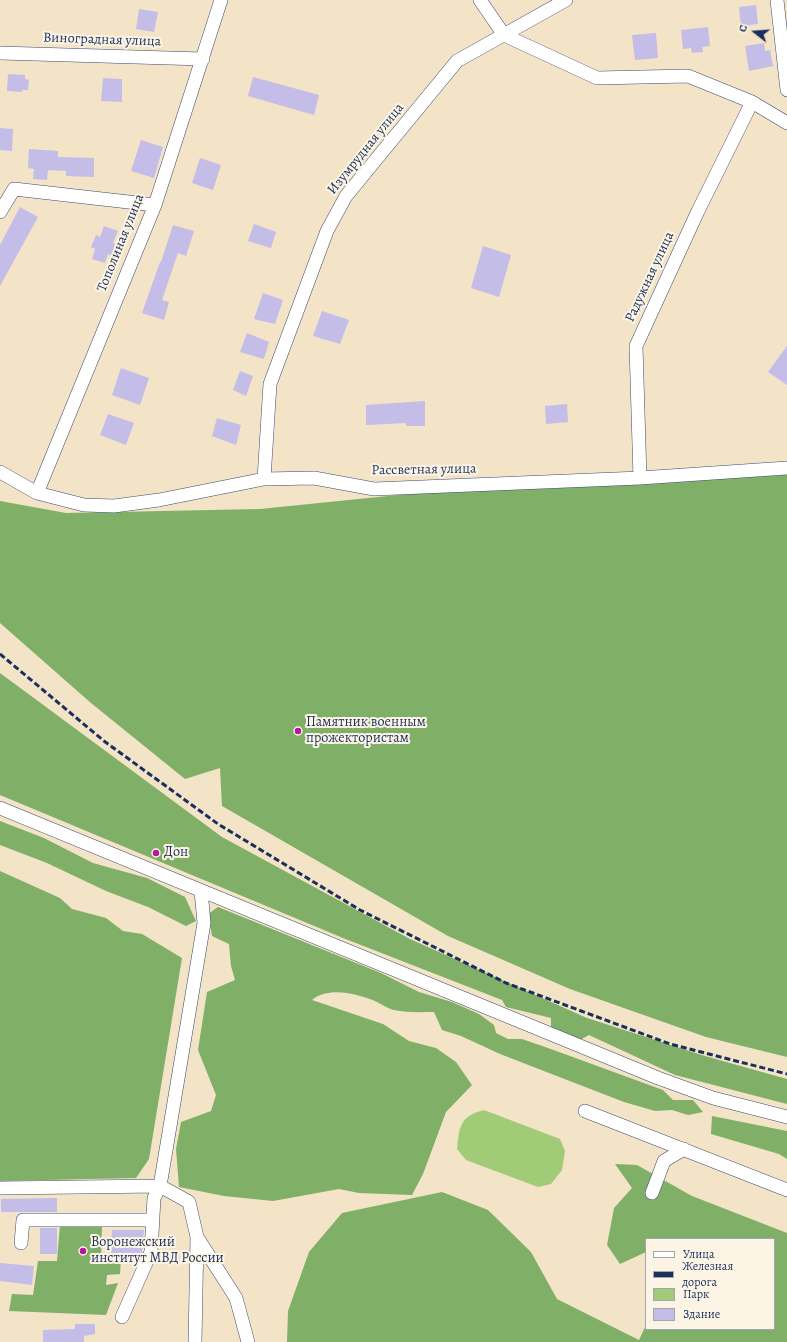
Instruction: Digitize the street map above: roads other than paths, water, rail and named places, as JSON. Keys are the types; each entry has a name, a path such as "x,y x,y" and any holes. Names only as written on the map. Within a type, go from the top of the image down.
{"street":[{"name":"Тополиная улица","path":"37,493 155,205 220,0"},
{"path":"480,0 504,35 597,78 688,76 752,102 787,123"},
{"name":"Изумрудная улица","path":"264,478 270,384 327,231 346,196 457,61 566,0"},
{"path":"777,0 787,90"},
{"name":"Виноградная улица","path":"0,54 202,59"},
{"name":"Радужная улица","path":"640,478 636,346 698,211 752,102"},
{"path":"0,212 14,189 155,205"},
{"name":"Рассветная улица","path":"0,472 37,493 84,506 114,506 159,500 264,478 314,478 374,489 640,478 787,468"},
{"path":"0,808 658,1078 713,1098 787,1117"},
{"path":"122,1317 151,1252 154,1198 160,1186 204,923 201,891"},
{"path":"585,1111 787,1190"},
{"path":"652,1192 664,1161 684,1149"},
{"path":"0,1188 160,1186 189,1202 197,1237 195,1342"},
{"path":"22,1243 23,1220 152,1220"},
{"path":"197,1237 236,1298 248,1342"}],"railway":[{"path":"0,654 104,741 218,824 360,910 506,983 670,1044 787,1074"}],"place":[{"name":"Памятник военным прожектористам","path":"298,731"},
{"name":"Дон","path":"156,853"},
{"name":"Воронежский институт МВД России","path":"83,1251"}]}
